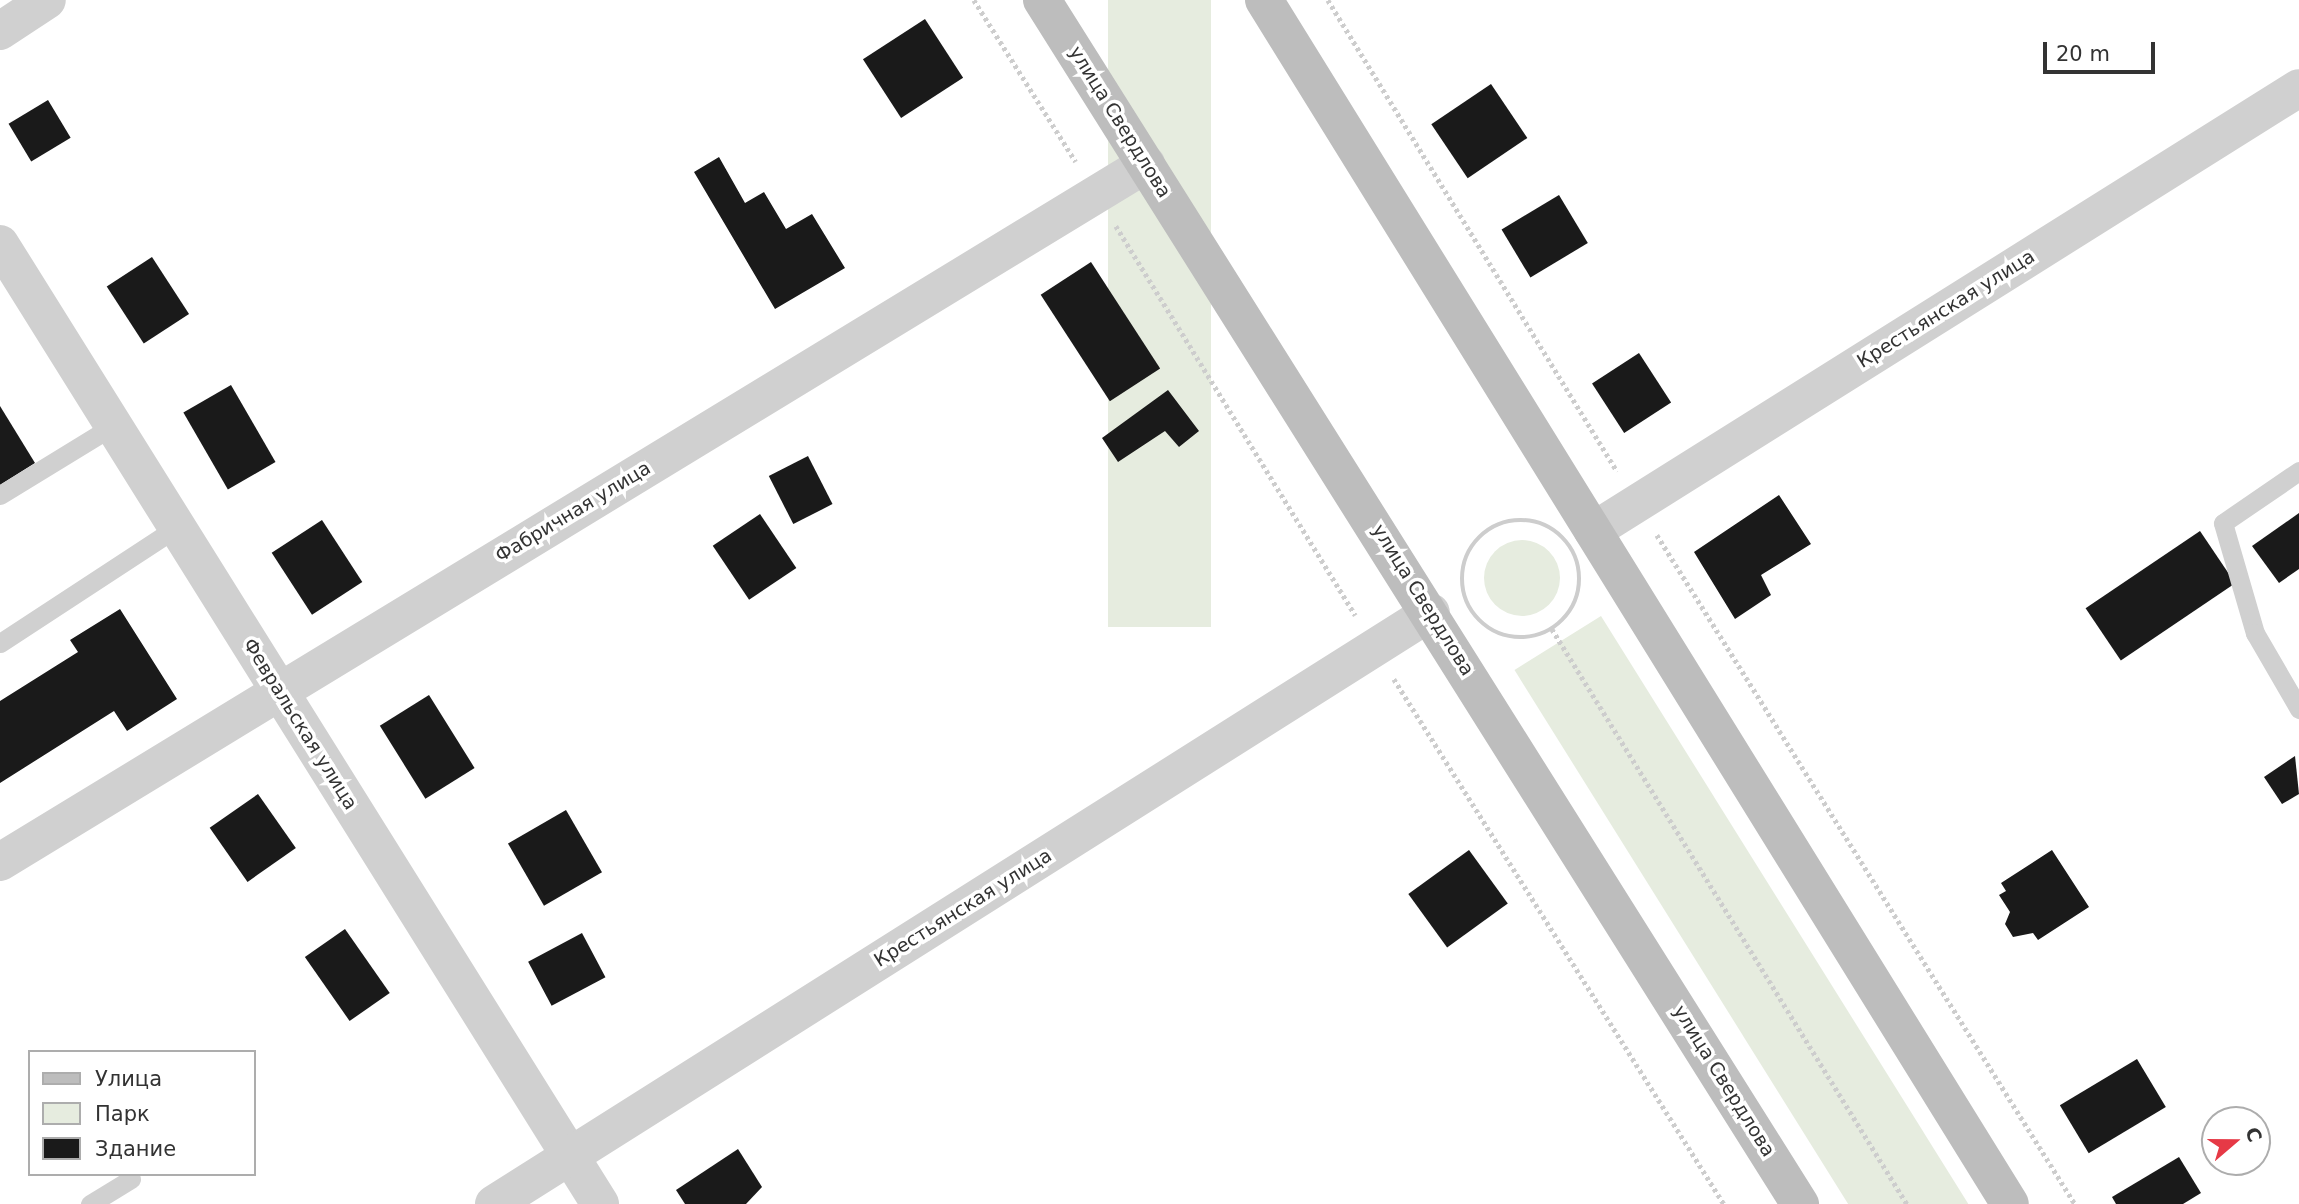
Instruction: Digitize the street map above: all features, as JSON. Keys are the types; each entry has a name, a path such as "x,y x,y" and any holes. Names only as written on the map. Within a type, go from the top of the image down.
{"main road":[{"name":"улица Свердлова","path":"1042,0 1431,612 1800,1204"},
{"path":"1264,0 2010,1204"}],"street":[{"path":"0,30 47,0"},
{"name":"Крестьянская улица","path":"1593,531 2299,88"},
{"name":"Фабричная улица","path":"0,862 1146,164"},
{"name":"Февральская улица","path":"0,244 111,427 280,690 600,1204"},
{"name":"Крестьянская улица","path":"494,1204 1431,612"}],"lane":[{"path":"0,495 111,427"},
{"path":"2299,471 2223,523 2255,633 2299,709"},
{"path":"0,643 176,528"},
{"path":"90,1204 131,1179"}],"path":[{"path":"974,0 1374,648 1724,1204"},
{"path":"1328,0 1637,503 2075,1204"},
{"path":"1500,523 1539,523 1570,546 1580,583 1576,602 1552,629 1513,638 1478,620 1467,604 1463,566 1483,533 1500,523"},
{"path":"1552,629 1907,1204"}],"green space":[{"path":"1108,0 1211,0 1211,627 1108,627"},
{"path":"1522,540 1536,543 1549,551 1557,564 1560,578 1557,592 1549,605 1536,613 1522,616 1508,613 1495,605 1487,592 1484,578 1487,564 1495,551 1508,543"},
{"path":"1601,616 1968,1204 1848,1204 1514,670"}],"building":[{"path":"925,19 963,78 901,118 863,59"},
{"path":"1491,84 1527,138 1468,178 1431,124"},
{"path":"48,100 71,138 31,161 9,124"},
{"path":"719,157 745,203 764,192 786,229 812,214 845,268 775,309 694,172"},
{"path":"1559,195 1588,243 1530,278 1502,230"},
{"path":"152,257 189,314 144,343 107,286"},
{"path":"1091,262 1160,369 1110,401 1041,295"},
{"path":"1639,353 1671,402 1624,433 1592,383"},
{"path":"231,385 276,462 228,490 183,412"},
{"path":"1168,390 1199,431 1179,447 1165,431 1118,462 1102,438"},
{"path":"0,406 35,463 0,485"},
{"path":"808,456 833,504 793,524 769,476"},
{"path":"1779,495 1811,544 1761,575 1771,595 1735,619 1694,552"},
{"path":"2299,513 2299,569 2279,583 2252,546"},
{"path":"760,514 796,568 749,600 713,546"},
{"path":"322,520 362,582 312,615 272,553"},
{"path":"2200,531 2235,583 2121,660 2086,608"},
{"path":"120,609 177,699 127,731 114,711 0,783 0,701 78,652 70,640"},
{"path":"429,695 475,768 425,799 380,726"},
{"path":"2295,756 2299,794 2282,804 2264,777"},
{"path":"258,794 296,848 248,882 210,828"},
{"path":"566,810 602,872 544,906 508,844"},
{"path":"1469,850 1508,903 1447,947 1408,894"},
{"path":"2052,850 2089,907 2038,940 2033,933 2013,937 2005,924 2010,912 1999,895 2006,891 2001,883"},
{"path":"345,929 390,993 350,1021 305,957"},
{"path":"582,933 605,977 552,1006 528,962"},
{"path":"2137,1059 2166,1107 2089,1153 2060,1105"},
{"path":"738,1149 762,1187 746,1204 685,1204 676,1190"},
{"path":"2179,1157 2201,1193 2183,1204 2116,1204 2112,1197"}]}
